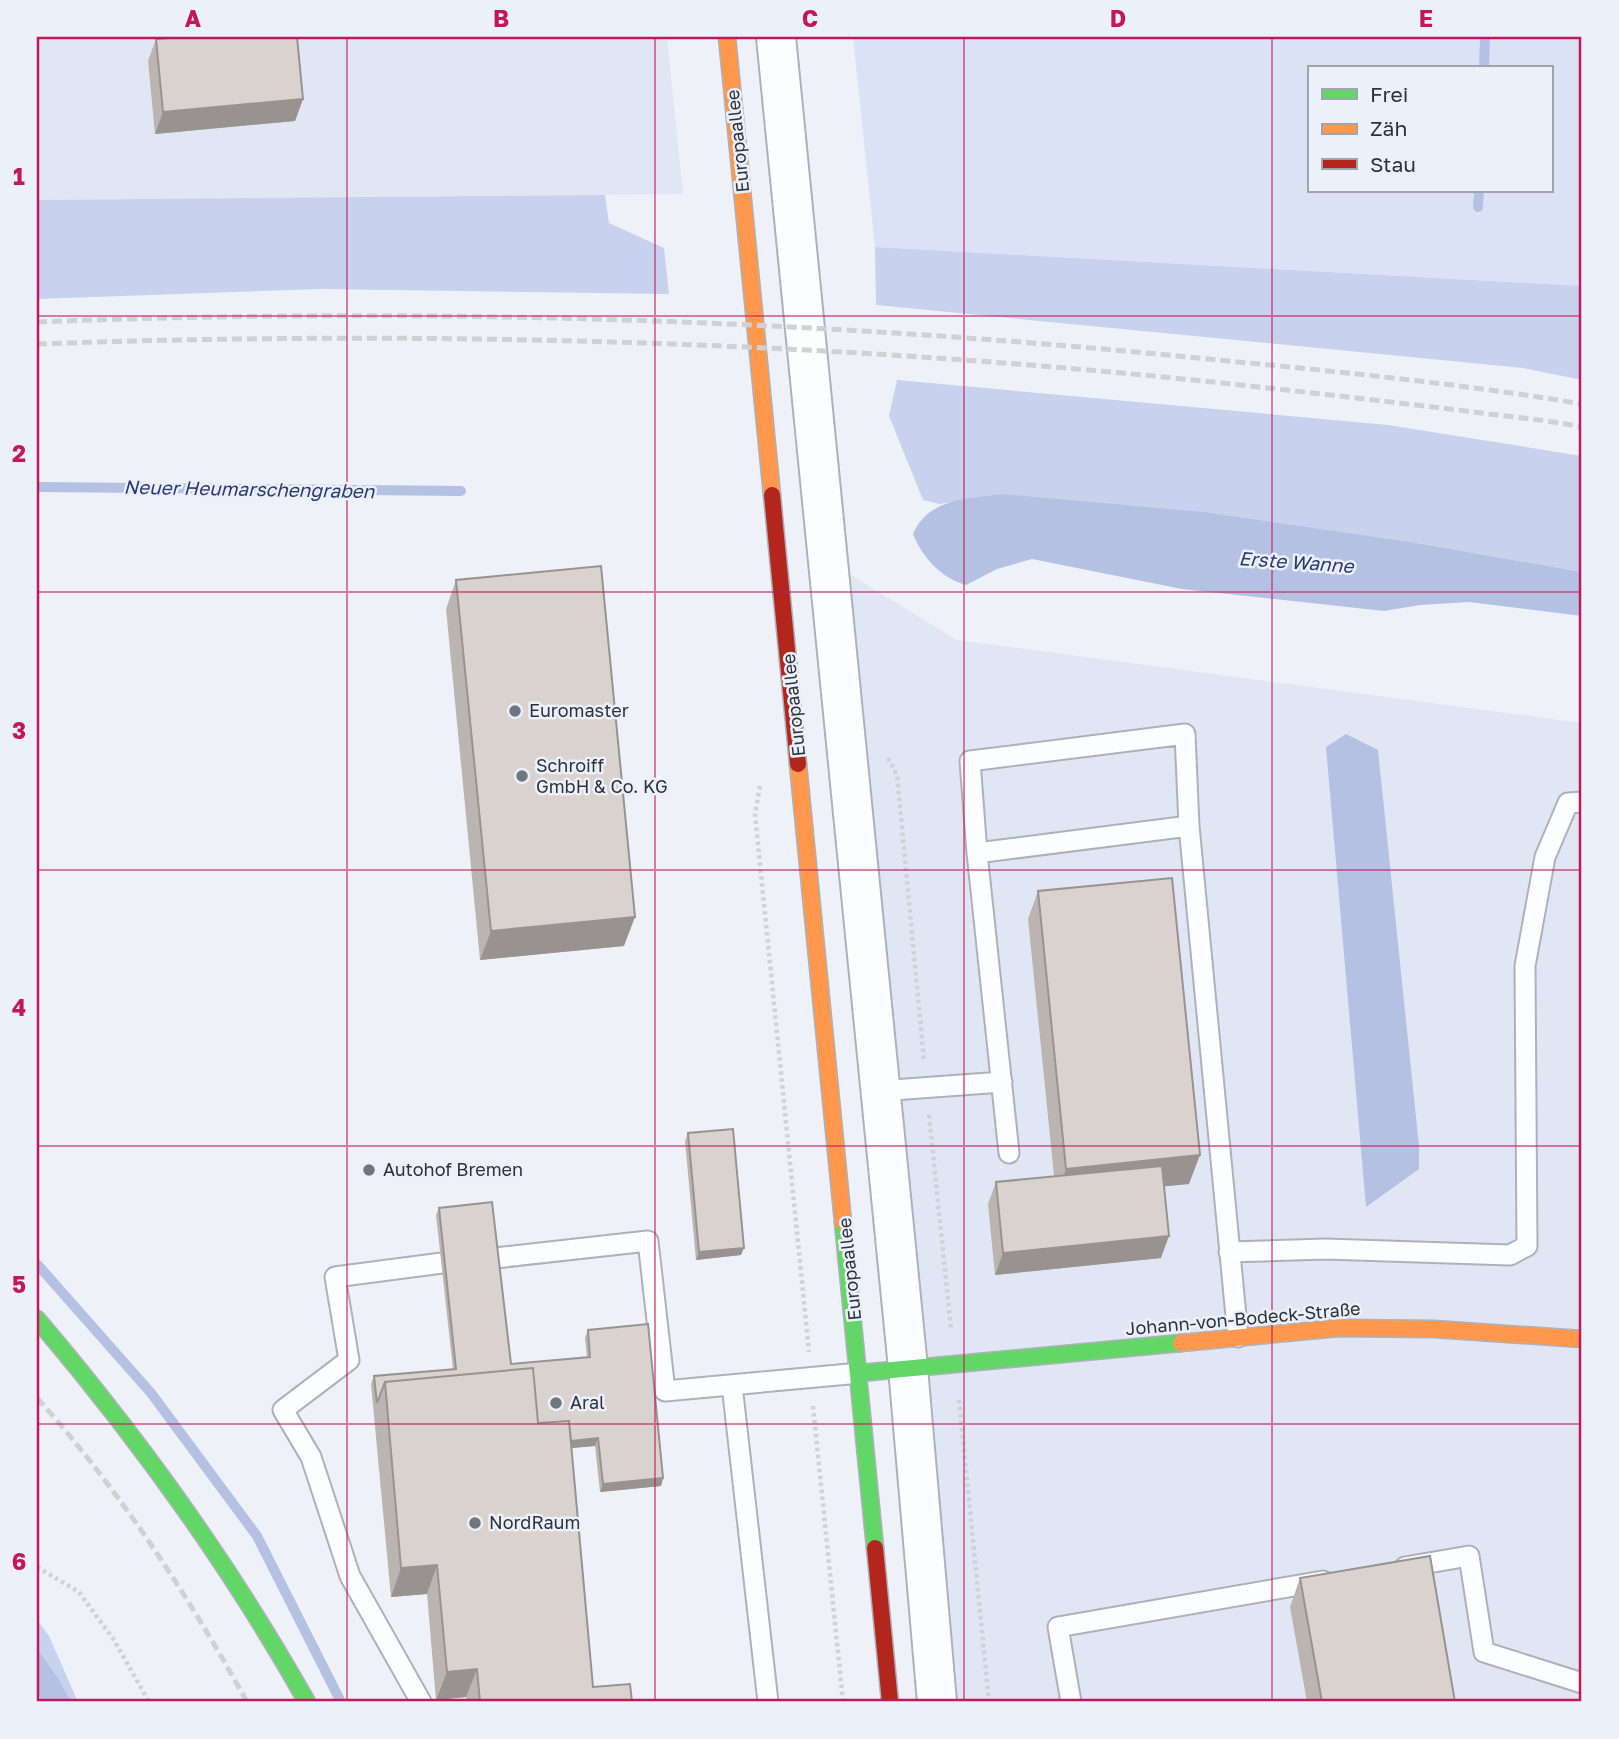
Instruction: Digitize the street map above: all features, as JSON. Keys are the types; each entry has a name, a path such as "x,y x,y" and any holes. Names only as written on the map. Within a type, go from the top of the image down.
{"street":[{"name":"Europaallee","path":"727,37 860,1373 890,1702"},
{"path":"776,37 908,1368 937,1702"},
{"path":"37,1319 137,1440 212,1545 280,1651 307,1702"},
{"name":"Johann-von-Bodeck-Straße","path":"908,1368 1339,1328 1434,1329 1582,1339"},
{"path":"860,1373 908,1368"}],"lane":[{"path":"1009,1153 977,853 970,761 1185,734 1189,826 1238,1337"},
{"path":"1229,1252 1325,1249 1510,1255 1527,1247 1525,966 1545,857 1568,803 1582,802"},
{"path":"977,853 1189,826"},
{"path":"879,1091 1002,1082"},
{"path":"495,1258 648,1241 665,1391 860,1373"},
{"path":"421,1702 350,1576 311,1457 284,1410 349,1360 335,1277 442,1264"},
{"path":"732,1385 768,1702"},
{"path":"1387,1570 1469,1556 1484,1652 1582,1682"},
{"path":"1071,1702 1058,1628 1345,1577"}],"path":[{"path":"886,755 897,775 989,1702"},
{"path":"761,776 755,814 843,1702"},
{"path":"37,1566 79,1592 114,1640 149,1702"}],"shaded area":[{"path":"37,37 667,37 683,194 37,200"},
{"path":"853,37 1582,37 1582,286 875,247"},
{"path":"605,195 609,223 664,248 669,294 321,289 37,299 37,200"},
{"path":"875,247 1582,286 1582,380 1523,368 876,305"},
{"path":"897,380 1388,425 1582,456 1582,572 1423,544 1001,494 940,504 923,500 889,416"},
{"path":"818,555 957,640 1582,723 1582,1702 932,1702"},
{"path":"37,1620 49,1636 78,1702 71,1702 37,1648"}],"water":[{"name":"Erste Wanne","path":"1001,494 1203,512 1423,544 1582,572 1582,616 1469,602 1420,605 1384,611 1182,589 1032,559 997,569 966,585 933,566 913,534 928,513 950,502"},
{"path":"1346,734 1378,750 1419,1146 1419,1169 1366,1207 1326,747"},
{"path":"37,1648 71,1702 43,1702 37,1694"}],"building":[{"path":"297,37 303,99 163,112 156,39"},
{"path":"601,566 635,917 491,931 456,580"},
{"path":"1172,878 1200,1155 1066,1169 1038,891"},
{"path":"733,1129 744,1248 699,1252 688,1133"},
{"path":"1162,1166 1169,1236 1003,1253 996,1182"},
{"path":"492,1202 511,1364 590,1357 588,1330 648,1324 663,1478 603,1484 598,1438 571,1441 569,1421 538,1423 533,1368 385,1382 377,1403 374,1376 456,1369 439,1208"},
{"name":"NordRaum","path":"533,1368 538,1423 569,1421 593,1687 630,1684 632,1702 480,1702 477,1669 447,1672 437,1565 401,1568 385,1382"},
{"path":"1430,1556 1455,1702 1322,1702 1300,1578"}],"waterway":[{"path":"1484,66 1485,37"},
{"path":"1478,207 1479,192"},
{"name":"Neuer Heumarschengraben","path":"37,487 461,491"},
{"name":"Neuer Heumarschengraben","path":"37,1264 151,1393 257,1536 341,1702"}],"railway":[{"path":"37,322 469,316 757,325 901,333 1188,357 1435,383 1582,404"},
{"path":"37,344 329,338 621,342 767,348 1058,367 1203,381 1582,427"},
{"path":"37,1398 96,1469 151,1544 201,1622 247,1702"}],"traffic: fast":[{"path":"843,1222 875,1548"},
{"path":"37,1319 147,1457 215,1552 307,1702"},
{"path":"860,1373 1181,1343"}],"traffic: slow":[{"path":"727,37 772,495"},
{"path":"798,764 843,1222"},
{"path":"1181,1343 1339,1328 1434,1329 1582,1339"}],"traffic: jam":[{"path":"772,495 798,764"},
{"path":"875,1548 890,1702"}],"place":[{"name":"Euromaster","path":"515,711"},
{"name":"Schroiff GmbH & Co. KG","path":"522,776"},
{"name":"Autohof Bremen","path":"369,1170"},
{"name":"Aral","path":"556,1403"},
{"name":"NordRaum","path":"475,1523"}]}
